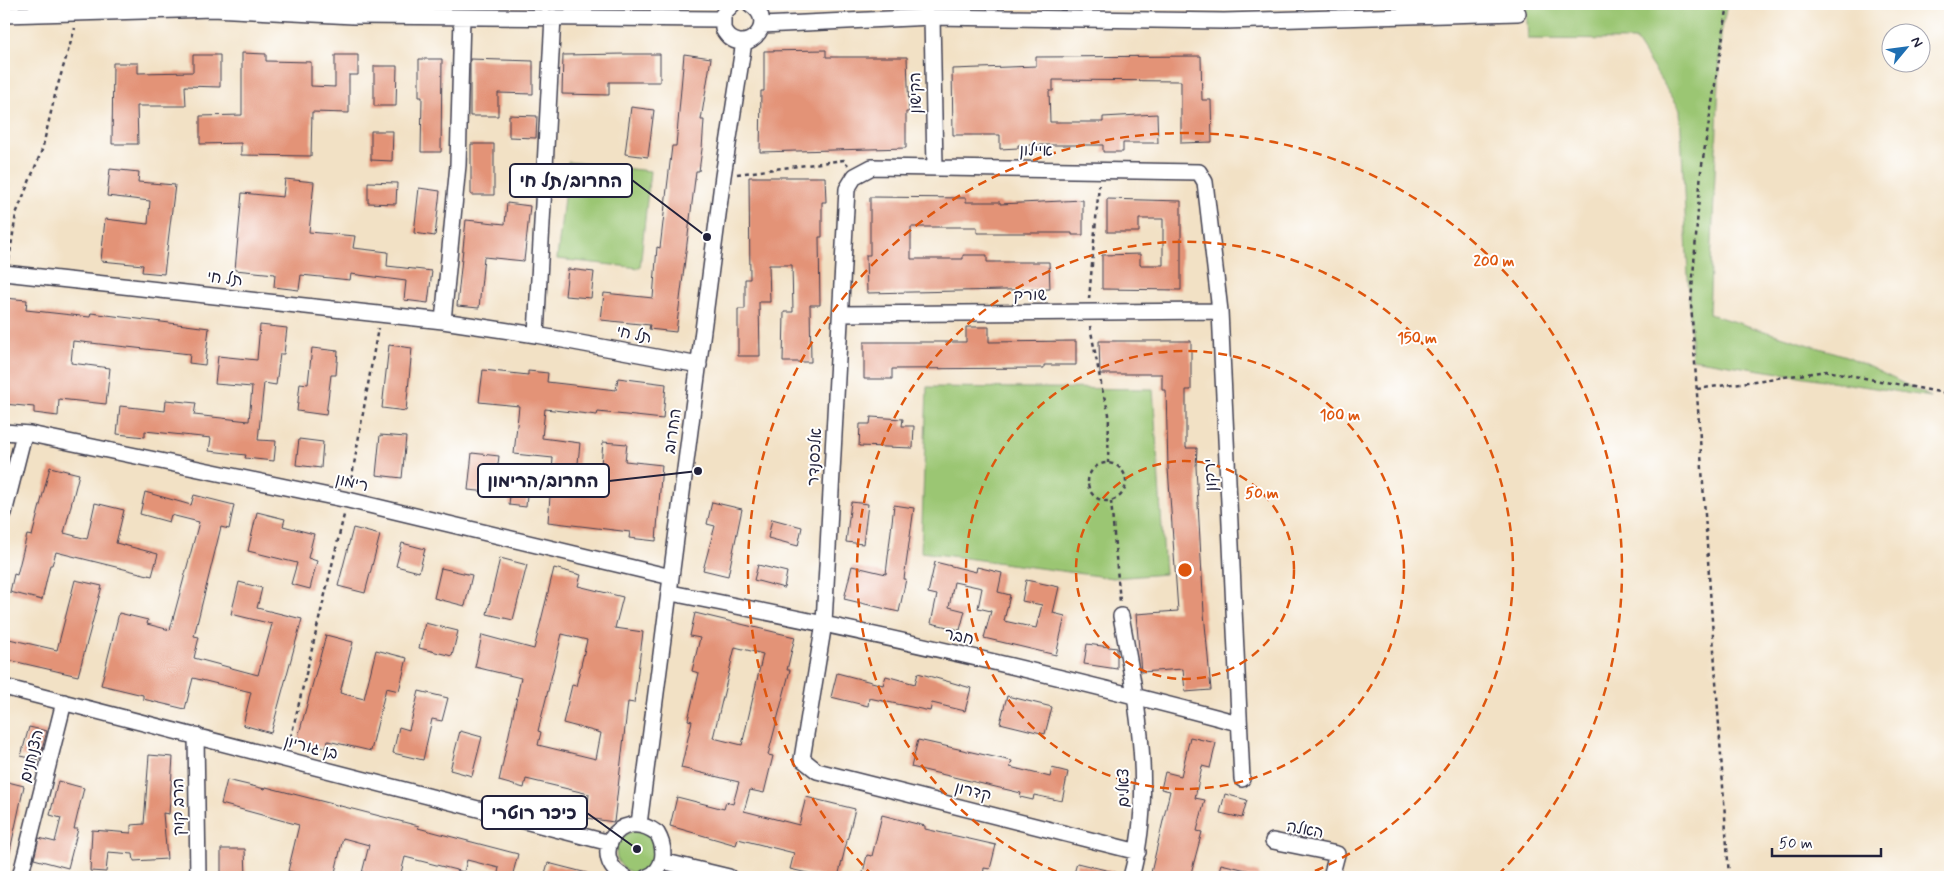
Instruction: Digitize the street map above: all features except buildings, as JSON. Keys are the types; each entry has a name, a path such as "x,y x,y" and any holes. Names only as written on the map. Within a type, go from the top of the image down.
{"street":[{"path":"733,4 726,9 722,19 726,34 734,40 744,42 757,35 762,25 758,10 750,4"},
{"path":"4,15 78,9 213,6 354,10 462,17 553,17 586,10 722,19"},
{"path":"762,25 932,17 1224,21 1518,13"},
{"path":"443,321 458,165 462,17"},
{"path":"536,335 553,17"},
{"name":"הקישון","path":"932,17 935,167"},
{"name":"החרוב","path":"639,824 671,593 671,577 723,176 744,42"},
{"name":"איילון","path":"855,176 872,167 1199,172"},
{"name":"ירקון","path":"1199,172 1204,182 1220,311 1238,658 1238,723 1242,778"},
{"name":"אלכסנדר","path":"802,759 824,622 847,189 855,176"},
{"name":"תל חי","path":"6,273 443,321 536,335 700,365"},
{"name":"שורק","path":"841,314 1220,311"},
{"name":"רימון","path":"4,432 24,434 348,500 671,577"},
{"path":"4,513 24,434"},
{"name":"חבר","path":"671,593 824,622 1136,696 1238,723"},
{"name":"צאלים","path":"1121,616 1136,696 1144,799 1138,852 1131,877"},
{"name":"בן גוריון","path":"4,687 610,843"},
{"name":"הצנחנים","path":"20,877 64,702"},
{"name":"הרב קוק","path":"196,735 198,877"},
{"name":"קדרון","path":"802,759 817,771 1138,852"},
{"path":"625,877 615,870 610,862 608,852 610,843 613,836 624,826 639,824 656,833 662,841 662,861 658,869 647,877"},
{"name":"האלה","path":"1273,841 1337,854 1331,877"},
{"path":"662,861 729,877"}],"path":[{"path":"1728,4 1701,171 1691,303 1729,877"},
{"path":"6,273 16,214 42,150 78,9"},
{"path":"723,176 844,160 855,176"},
{"path":"285,760 348,500 380,314"},
{"path":"1697,389 1827,371 1950,394"},
{"path":"1102,463 1116,464 1125,473 1127,479 1124,492 1117,499 1110,501 1096,498 1088,486 1092,470 1102,463"},
{"path":"1110,501 1121,616"}],"green space":[{"path":"1526,4 1727,4 1721,34 1709,314 1849,357 1931,397 1692,359 1680,109 1635,40 1528,39"},
{"path":"568,162 650,171 640,268 557,259"},
{"path":"927,387 1153,389 1165,574 1113,578 921,552"},
{"path":"637,831 652,837 658,852 652,867 637,873 622,867 616,852 622,837"}],"place":[{"name":"החרוב/תל חי","path":"707,237"},
{"name":"החרוב/הרימון","path":"698,471"},
{"name":"כיכר רוטרי","path":"637,849"}]}
